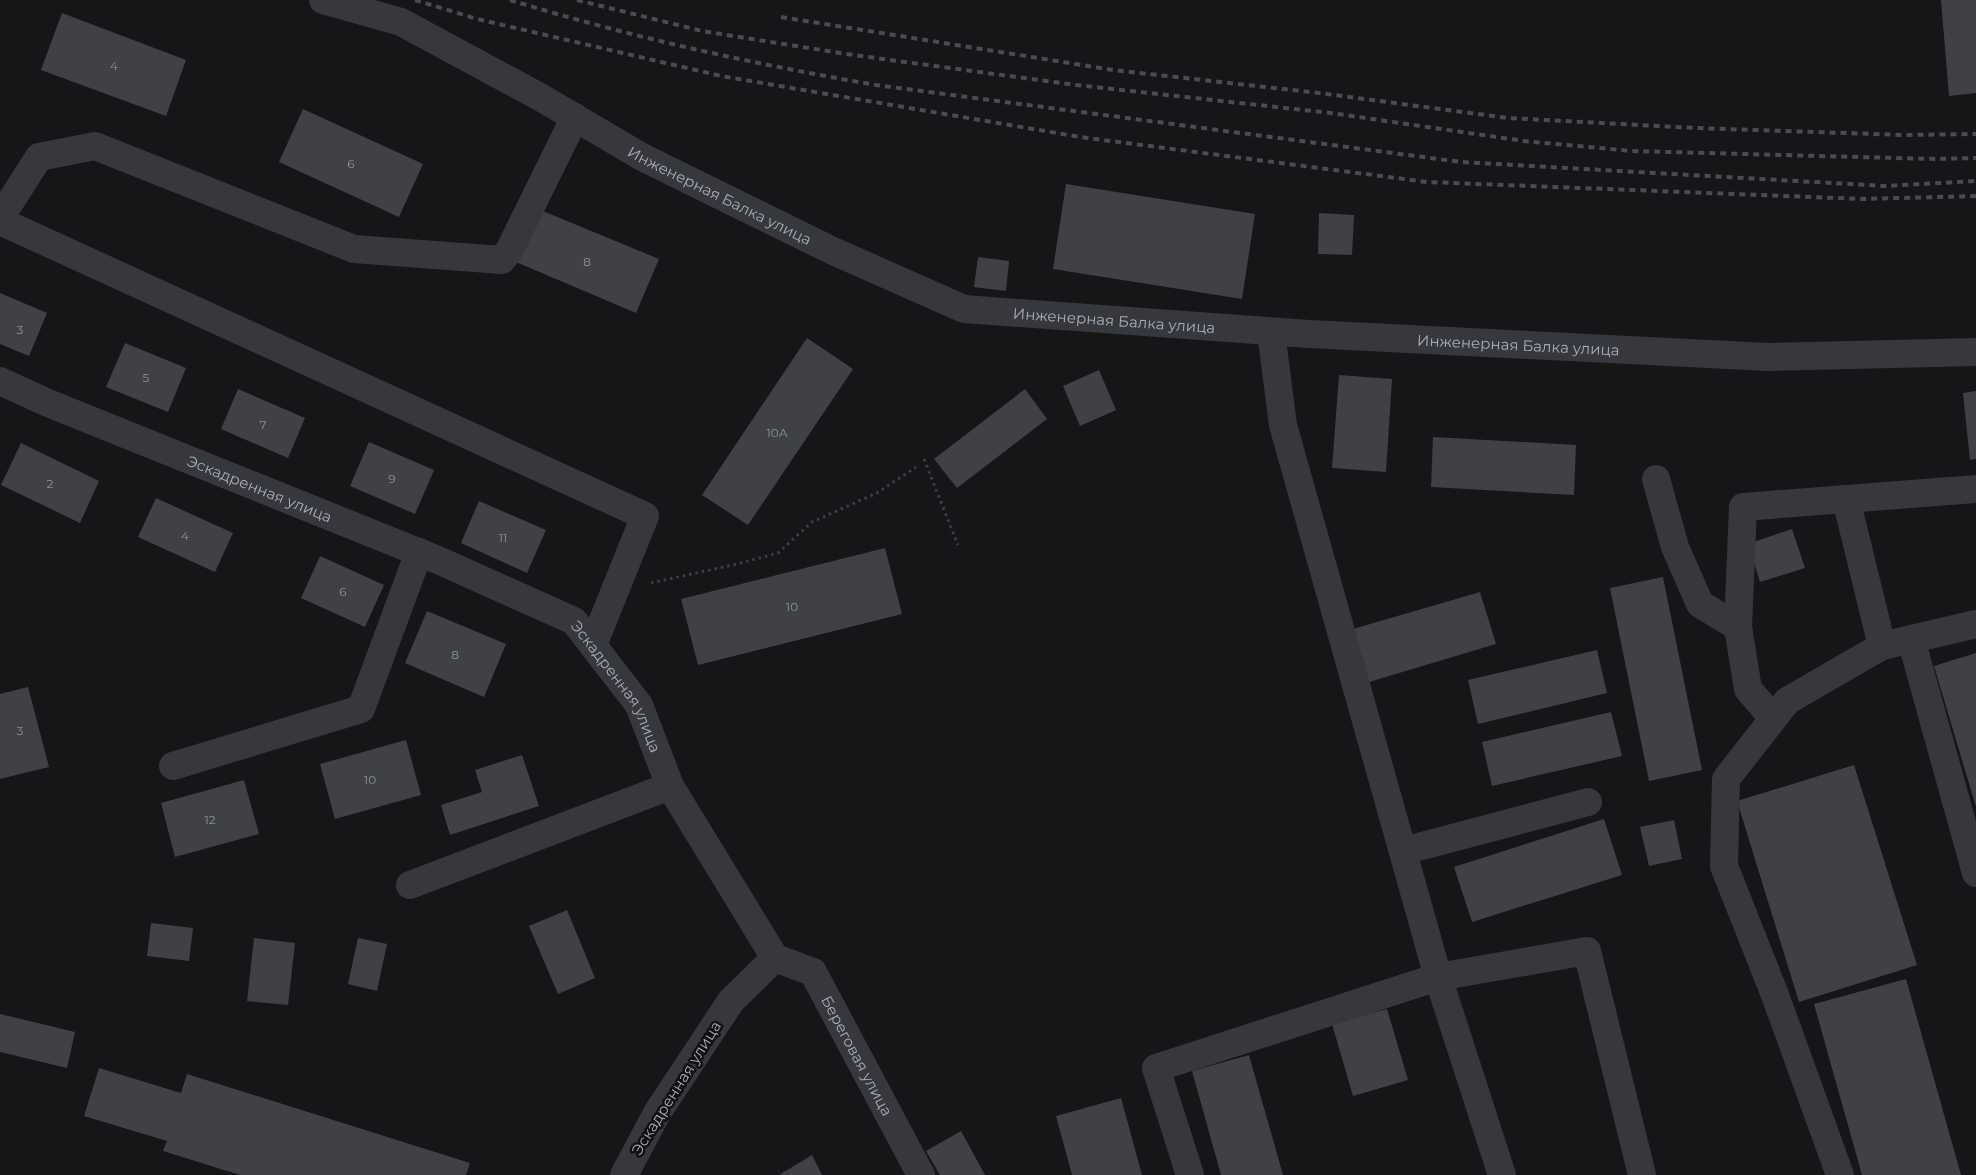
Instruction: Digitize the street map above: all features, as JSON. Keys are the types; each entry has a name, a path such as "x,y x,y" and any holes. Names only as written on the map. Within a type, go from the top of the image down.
{"street":[{"name":"Инженерная Балка улица","path":"323,0 401,22 574,117 642,157 833,251 964,309 1271,332 1768,357 1976,352"},
{"path":"574,117 509,251 502,260 354,248 95,146 39,157 0,219 645,516 593,645"},
{"path":"1271,332 1283,425 1438,977 1502,1175"},
{"name":"Эскадренная улица","path":"0,381 419,552 574,621 593,645 639,705 670,786 774,958 731,1001 657,1113 624,1175"},
{"path":"1656,479 1675,547 1700,604 1738,627"},
{"path":"1773,718 1748,689 1738,627 1743,507 1976,489"},
{"path":"1846,499 1882,646"},
{"path":"173,766 361,709 419,552"},
{"path":"1840,1175 1775,995 1724,866 1726,779 1787,701 1882,646 1976,624"},
{"path":"1910,639 1976,873"},
{"path":"410,885 670,786"},
{"path":"1403,852 1588,802"},
{"path":"1190,1175 1156,1068 1438,977 1587,952 1642,1175"},
{"name":"Береговая улица","path":"774,958 813,972 921,1175"}],"path":[{"path":"924,459 958,545"},
{"path":"612,600 637,587 778,553 812,522 877,493 916,467"}],"building":[{"path":"1941,0 1976,0 1976,93 1949,96"},
{"path":"62,13 186,60 166,116 41,70"},
{"path":"303,109 423,164 399,217 279,162"},
{"path":"1066,184 1255,214 1242,299 1053,269"},
{"path":"538,209 659,259 636,313 516,262"},
{"path":"1319,213 1354,215 1352,255 1318,254"},
{"path":"978,257 1009,261 1006,291 974,287"},
{"path":"0,293 47,313 29,356 0,344"},
{"path":"807,338 853,369 748,525 702,495"},
{"path":"125,343 186,368 168,412 106,387"},
{"path":"1099,370 1116,410 1080,426 1063,386"},
{"path":"1339,375 1392,379 1386,472 1332,468"},
{"path":"238,389 305,418 288,458 221,429"},
{"path":"1025,389 1047,419 957,488 934,459"},
{"path":"1976,391 1976,459 1970,460 1963,393"},
{"path":"1433,437 1576,445 1574,495 1431,487"},
{"path":"369,442 434,470 415,514 350,486"},
{"path":"21,443 99,481 80,523 1,485"},
{"path":"156,498 233,533 215,572 138,537"},
{"path":"479,501 546,530 527,573 461,543"},
{"path":"1792,529 1805,568 1760,582 1748,544"},
{"path":"885,548 902,614 698,665 681,599"},
{"path":"320,556 384,585 365,627 301,598"},
{"path":"1663,577 1702,770 1649,781 1610,588"},
{"path":"1480,592 1496,644 1369,682 1353,629"},
{"path":"427,611 506,644 484,697 405,663"},
{"path":"1597,650 1607,693 1478,724 1468,680"},
{"path":"1976,653 1976,807 1934,666"},
{"path":"28,687 49,767 0,779 0,694"},
{"path":"1611,712 1622,756 1492,786 1482,742"},
{"path":"406,740 421,795 335,819 320,764"},
{"path":"522,755 539,806 450,835 441,805 482,792 475,770"},
{"path":"1854,765 1917,965 1799,1002 1737,801"},
{"path":"244,780 259,834 175,857 161,803"},
{"path":"1604,819 1622,875 1472,922 1454,867"},
{"path":"1674,820 1682,859 1649,866 1640,827"},
{"path":"567,910 595,978 558,994 529,926"},
{"path":"151,923 193,928 189,961 147,956"},
{"path":"254,938 295,943 288,1005 247,1001"},
{"path":"358,938 387,944 377,991 348,984"},
{"path":"1906,979 1961,1175 1862,1175 1814,1004"},
{"path":"1387,1009 1408,1080 1353,1096 1332,1024"},
{"path":"0,1014 75,1032 67,1068 0,1052"},
{"path":"1249,1055 1283,1175 1221,1175 1192,1071"},
{"path":"99,1068 181,1093 187,1074 470,1163 466,1175 240,1175 163,1151 167,1141 84,1116"},
{"path":"1121,1098 1142,1175 1072,1175 1056,1116"},
{"path":"961,1131 985,1175 940,1175 926,1151"},
{"path":"812,1155 822,1175 779,1175"}],"railway":[{"path":"415,0 477,19 721,76 1080,137 1427,182 1862,199 1976,196"},
{"path":"510,0 692,49 876,85 1461,162 1885,186 1976,181"},
{"path":"577,0 702,31 846,54 1076,85 1331,113 1524,141 1631,151 1934,159 1976,158"},
{"path":"781,17 1113,70 1319,93 1508,118 1695,128 1905,135 1976,134"}]}
